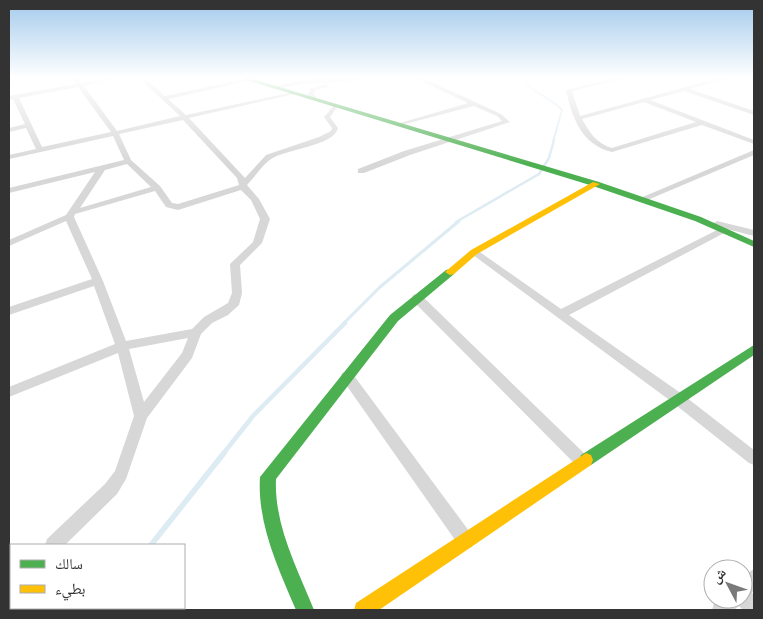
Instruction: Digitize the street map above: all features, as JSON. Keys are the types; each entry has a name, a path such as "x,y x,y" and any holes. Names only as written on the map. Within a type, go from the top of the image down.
{"street":[{"path":"19,107 40,150"},
{"path":"96,107 120,140 128,161 156,188 170,205 178,206 243,185 269,156 322,140 334,132 335,128 327,117 334,107"},
{"path":"54,544 111,489 121,474 141,416 188,355 196,332 208,320 233,305 237,293 235,264 258,243 264,227 265,219 263,212 243,185 240,177 173,107"},
{"path":"9,157 233,107"},
{"path":"338,107 560,172 698,219 754,233"},
{"path":"399,125 463,107"},
{"path":"361,171 407,153 452,141 507,122 499,115 480,107"},
{"path":"575,107 584,132 599,148 612,150 703,122"},
{"path":"579,118 623,107"},
{"path":"662,107 754,142"},
{"path":"737,107 754,113"},
{"path":"743,109 749,107"},
{"path":"9,130 28,126"},
{"path":"642,200 754,152"},
{"path":"9,190 128,161"},
{"path":"71,214 102,168"},
{"path":"306,610 290,574 273,518 266,487 267,478 394,318 474,252 596,184"},
{"path":"9,243 71,214 156,188"},
{"path":"71,214 122,346 141,416"},
{"path":"698,219 754,244"},
{"path":"561,314 723,230"},
{"path":"474,252 677,398 754,458"},
{"path":"9,311 98,282"},
{"path":"417,298 582,461"},
{"path":"9,392 122,346 196,332"},
{"path":"363,610 582,461 754,349"},
{"path":"347,376 466,541"}],"waterway":[{"path":"553,142 562,110 559,107"},
{"path":"456,222 539,174 549,158 554,140"},
{"path":"343,324 380,287 459,221"},
{"path":"223,454 253,416 345,323"},
{"path":"152,544 224,453"}],"traffic: fast":[{"path":"339,107 596,184 698,219 754,244"},
{"path":"305,610 273,526 267,491 268,477 394,318 450,272"},
{"path":"586,460 754,349"}],"traffic: slow":[{"path":"450,272 474,252 596,184"},
{"path":"363,610 586,460"}]}
